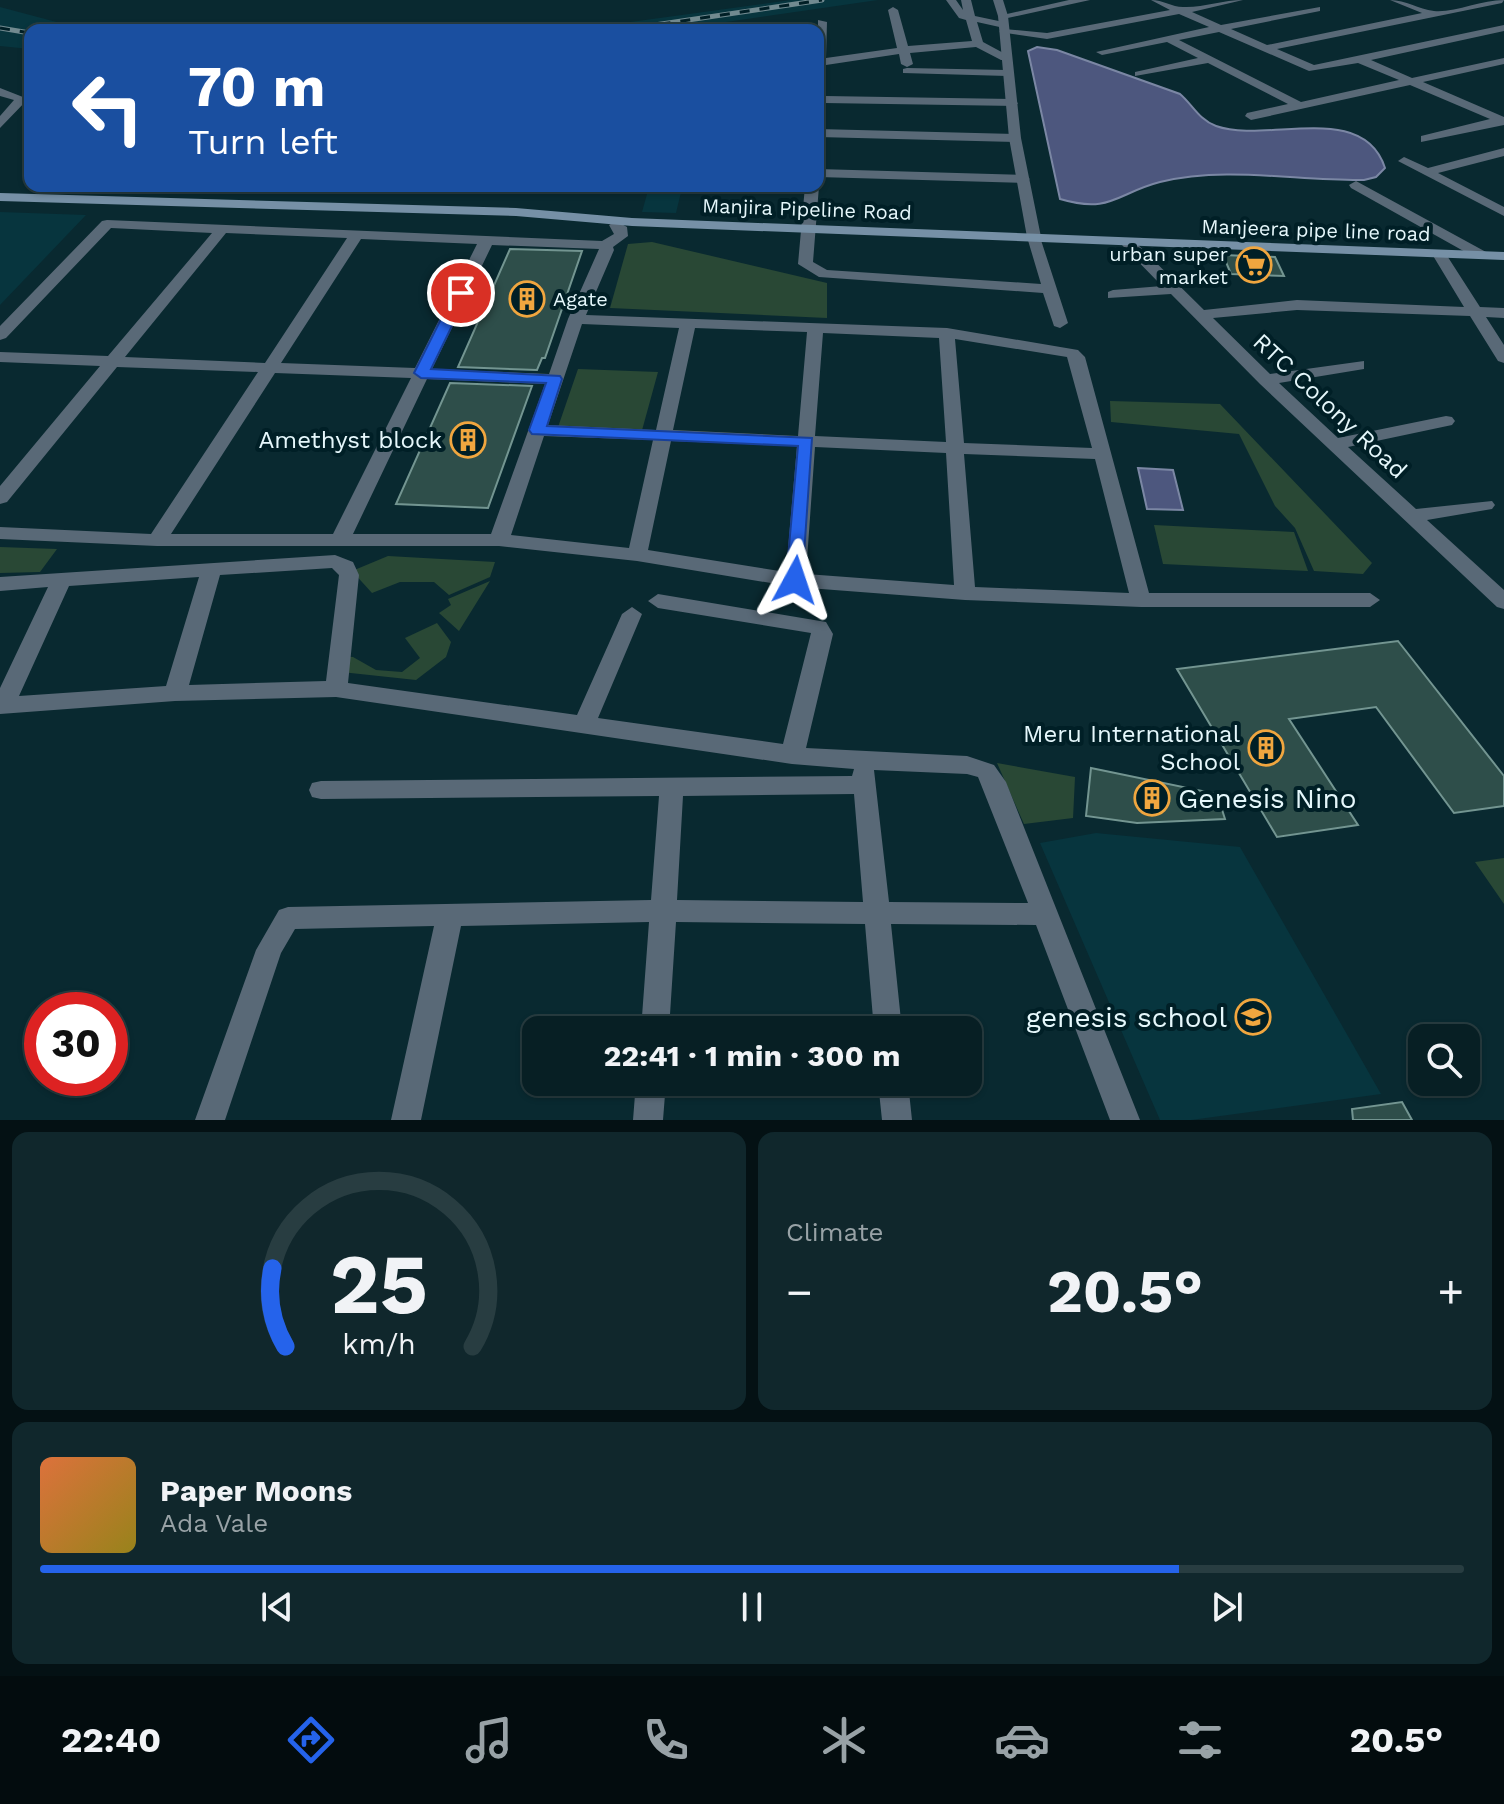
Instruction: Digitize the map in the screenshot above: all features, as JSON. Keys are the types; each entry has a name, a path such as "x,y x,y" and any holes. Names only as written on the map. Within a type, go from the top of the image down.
{"main road":[{"name":"Manjira Pipeline Road","path":"0,200 499,220 578,219 616,223 1127,242"},
{"name":"Manjeera pipe line road","path":"1127,242 1504,256"}],"street":[{"path":"951,0 958,13 1047,36 1238,0"},
{"path":"966,0 978,44"},
{"path":"998,0 1004,24 1015,138 1034,237 1060,323"},
{"path":"1004,24 1085,0"},
{"path":"1156,0 1313,69 1504,28"},
{"path":"1395,0 1433,14"},
{"path":"1468,0 1481,4"},
{"path":"1263,49 1502,0"},
{"path":"1102,52 1316,9"},
{"path":"893,10 905,50 910,101"},
{"path":"1169,39 1300,106"},
{"path":"824,62 905,50 978,44 1005,58"},
{"path":"1139,74 1212,59"},
{"path":"1361,60 1503,120"},
{"path":"1251,116 1504,61"},
{"path":"907,71 1007,73"},
{"path":"0,92 22,99 0,124"},
{"path":"824,104 910,101 1012,103"},
{"path":"11,113 24,112"},
{"path":"1425,139 1503,120"},
{"path":"824,133 1015,138"},
{"path":"1427,172 1504,152"},
{"path":"1404,161 1504,212"},
{"path":"824,173 1023,179"},
{"path":"1356,185 1481,255"},
{"path":"811,192 805,264 824,274 1051,289"},
{"path":"0,335 107,224 607,243 621,236 622,230 616,223"},
{"path":"0,498 223,228"},
{"path":"157,540 358,233"},
{"path":"341,538 487,239"},
{"name":"RTC Colony Road","path":"1127,242 1266,380 1504,602"},
{"path":"499,540 576,319 607,250 607,243"},
{"path":"1439,254 1504,358"},
{"path":"1113,295 1173,289"},
{"path":"1199,315 1297,305 1504,313"},
{"path":"576,319 947,333 1072,353 1077,357 1100,454 1141,600"},
{"path":"637,555 688,324"},
{"path":"795,580 815,329"},
{"path":"947,333 965,593"},
{"path":"0,357 555,379"},
{"path":"1266,380 1358,365"},
{"path":"1334,444 1446,421"},
{"path":"537,430 1100,454"},
{"path":"1411,516 1485,505"},
{"path":"0,533 157,540 499,540 637,555 795,580 965,593 1141,600 1370,600"},
{"path":"0,584 335,561 346,567 349,575 336,689"},
{"path":"175,693 211,571"},
{"path":"62,579 2,706 175,693 336,689 792,755 864,773"},
{"path":"658,601 819,627 822,634 792,755"},
{"path":"584,725 632,614"},
{"path":"321,790 672,787 967,765 986,771 994,782 1125,1120"},
{"path":"864,773 886,1016"},
{"path":"656,1016 672,787"},
{"path":"210,1120 269,950 288,918 664,911 1044,914"},
{"path":"406,1120 450,915"},
{"path":"648,1120 650,1096"},
{"path":"894,1096 897,1120"}],"shaded area":[{"path":"791,0 878,0 712,24 616,24"},
{"path":"0,7 64,24 24,24 24,48 0,46"},
{"path":"1037,47 1057,50 1180,94 1200,116 1216,126 1260,131 1311,128 1356,135 1373,147 1385,168 1376,177 1364,180 1262,175 1185,177 1160,182 1103,203 1077,203 1060,199 1028,51"},
{"path":"648,192 681,192 676,213 642,212"},
{"path":"0,212 86,215 0,305"},
{"path":"1138,468 1173,470 1183,510 1147,509"},
{"path":"1096,833 1240,847 1381,1094 1191,1120 1160,1120 1040,843"}],"green space":[{"path":"652,242 827,283 827,318 610,308 628,244"},
{"path":"578,369 658,372 641,434 557,430"},
{"path":"1110,401 1220,404 1372,563 1363,574 1314,571 1295,528 1275,506 1239,434 1111,422"},
{"path":"1154,525 1294,532 1308,571 1163,564"},
{"path":"0,547 57,549 40,572 0,573"},
{"path":"388,556 495,562 490,577 449,595 434,582 400,582 372,593 352,571"},
{"path":"490,581 459,631 439,613 451,605 448,599"},
{"path":"437,623 451,642 446,657 416,680 332,671 337,656 353,657 376,670 402,672 420,658 405,638"},
{"path":"997,763 1075,777 1073,818 1024,824"},
{"path":"1504,858 1504,904 1475,862"}],"building":[{"name":"Agate","path":"510,249 582,251 545,358 542,358 537,370 458,367"},
{"name":"urban super market","path":"1223,255 1275,257 1284,276 1231,274"},
{"name":"Amethyst block","path":"450,383 532,386 488,508 396,504"},
{"name":"Meru International School","path":"1398,641 1504,776 1504,806 1454,813 1376,707 1289,719 1358,825 1277,837 1177,669"},
{"name":"Genesis Nino","path":"1091,768 1217,794 1225,819 1137,823 1086,816"},
{"path":"1402,1102 1412,1120 1353,1120 1352,1109"}],"railway":[{"path":"661,24 822,0"},
{"path":"0,28 24,32"}],"place":[{"name":"urban super market","path":"1254,265"},
{"name":"Agate","path":"527,299"},
{"name":"Amethyst block","path":"468,440"},
{"name":"Meru International School","path":"1266,748"},
{"name":"Genesis Nino","path":"1152,798"},
{"name":"genesis school","path":"1253,1017"}],"route":[{"path":"461,293 421,373 555,379 537,430 806,442 795,580"}]}
